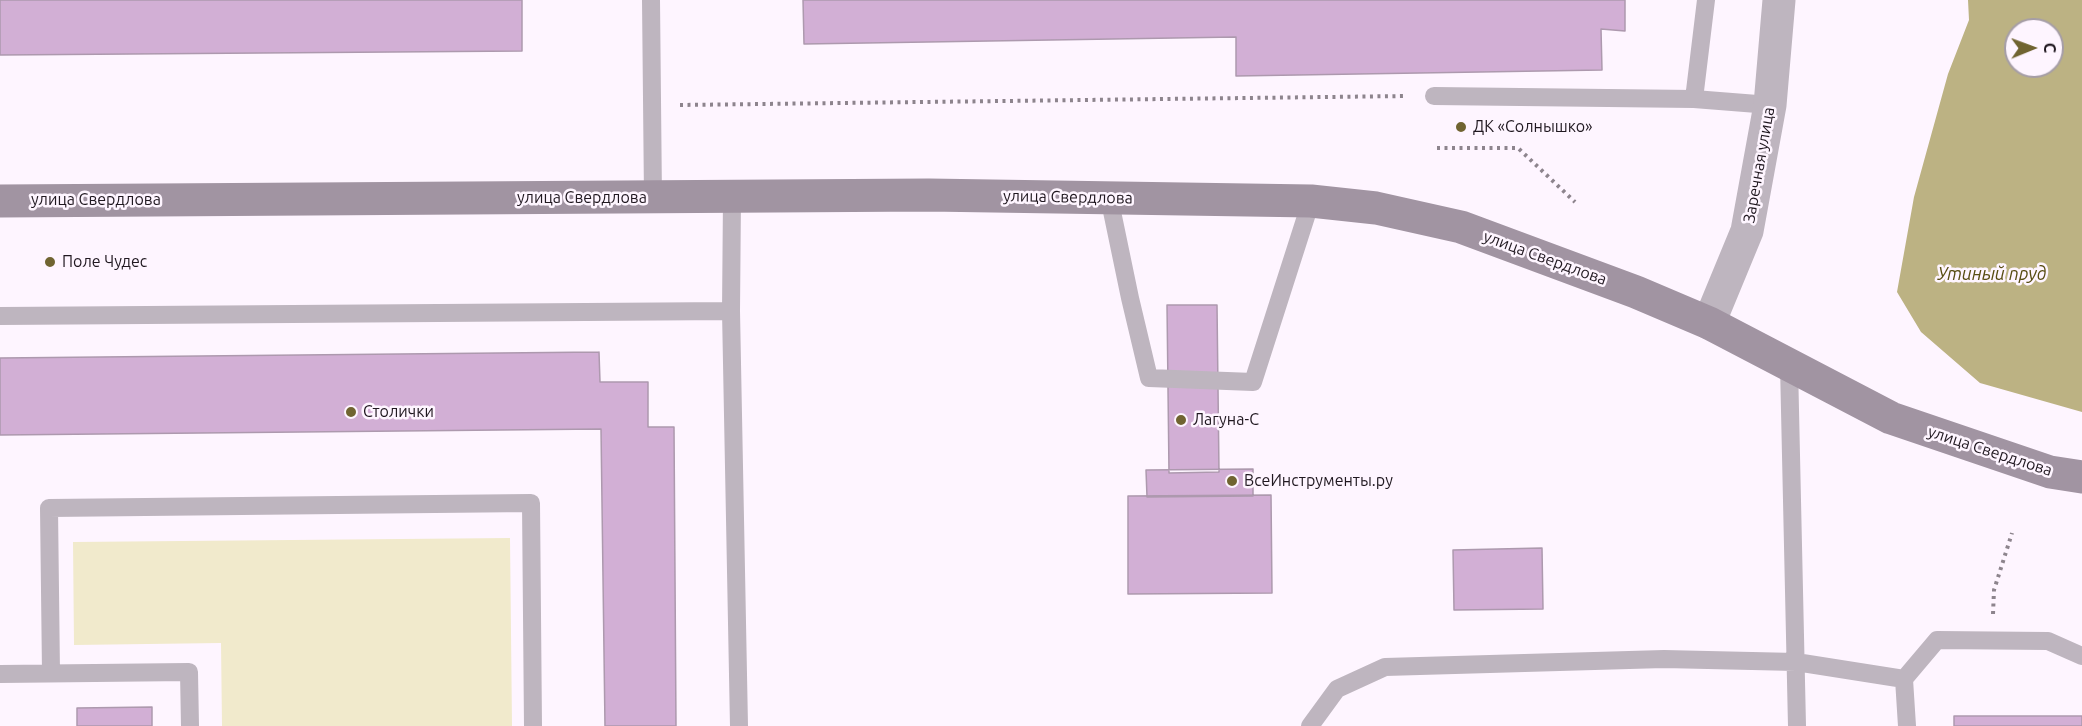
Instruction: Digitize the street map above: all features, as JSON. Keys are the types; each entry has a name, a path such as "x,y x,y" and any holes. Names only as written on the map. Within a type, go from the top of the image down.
{"main road":[{"name":"улица Свердлова","path":"0,201 1109,197 1311,201 1376,208 1461,227 1635,292 1709,324 1891,418 2050,472 2082,477"}],"street":[{"name":"Заречная улица","path":"1709,324 1747,231 1770,105 1779,0"}],"lane":[{"path":"651,0 653,198"},
{"path":"1694,99 1706,0"},
{"path":"1434,96 1694,99 1770,105"},
{"path":"732,197 731,311 740,726"},
{"path":"1109,197 1149,378 1253,382 1311,201"},
{"path":"0,316 731,311"},
{"path":"1789,365 1797,726"},
{"path":"51,673 49,508 531,503 533,726"},
{"path":"1907,726 1905,679 1937,640 2048,641 2082,656"},
{"path":"1310,726 1337,688 1384,667 1664,659 1796,662 1905,679"},
{"path":"0,674 189,672 190,726"}],"path":[{"path":"652,106 1434,96"},
{"path":"1437,148 1518,148 1575,202"},
{"path":"1993,640 1994,590 2012,533"}],"shaded area":[{"path":"510,538 512,726 222,726 221,643 74,645 73,542"}],"water":[{"name":"Утиный пруд","path":"1968,0 2082,0 2082,412 1980,383 1921,332 1897,292 1914,197 1948,74 1969,20"}],"building":[{"path":"0,0 522,0 522,51 0,55"},
{"path":"803,0 1625,0 1625,31 1601,29 1602,70 1236,76 1236,37 804,44"},
{"path":"1167,305 1217,305 1219,472 1169,473"},
{"path":"599,352 600,382 648,382 648,427 674,427 676,726 605,726 601,429 0,435 0,358"},
{"path":"1253,469 1253,496 1147,497 1146,470"},
{"path":"1271,495 1272,593 1128,594 1128,496"},
{"path":"1542,548 1543,609 1454,610 1453,550"},
{"path":"152,707 152,726 77,726 77,708"},
{"path":"1954,716 2082,716 2082,726 1954,726"}],"place":[{"name":"ДК «Солнышко»","path":"1461,127"},
{"name":"Поле Чудес","path":"50,262"},
{"name":"Столички","path":"351,412"},
{"name":"Лагуна-С","path":"1181,420"},
{"name":"ВсеИнструменты.ру","path":"1232,481"}]}
